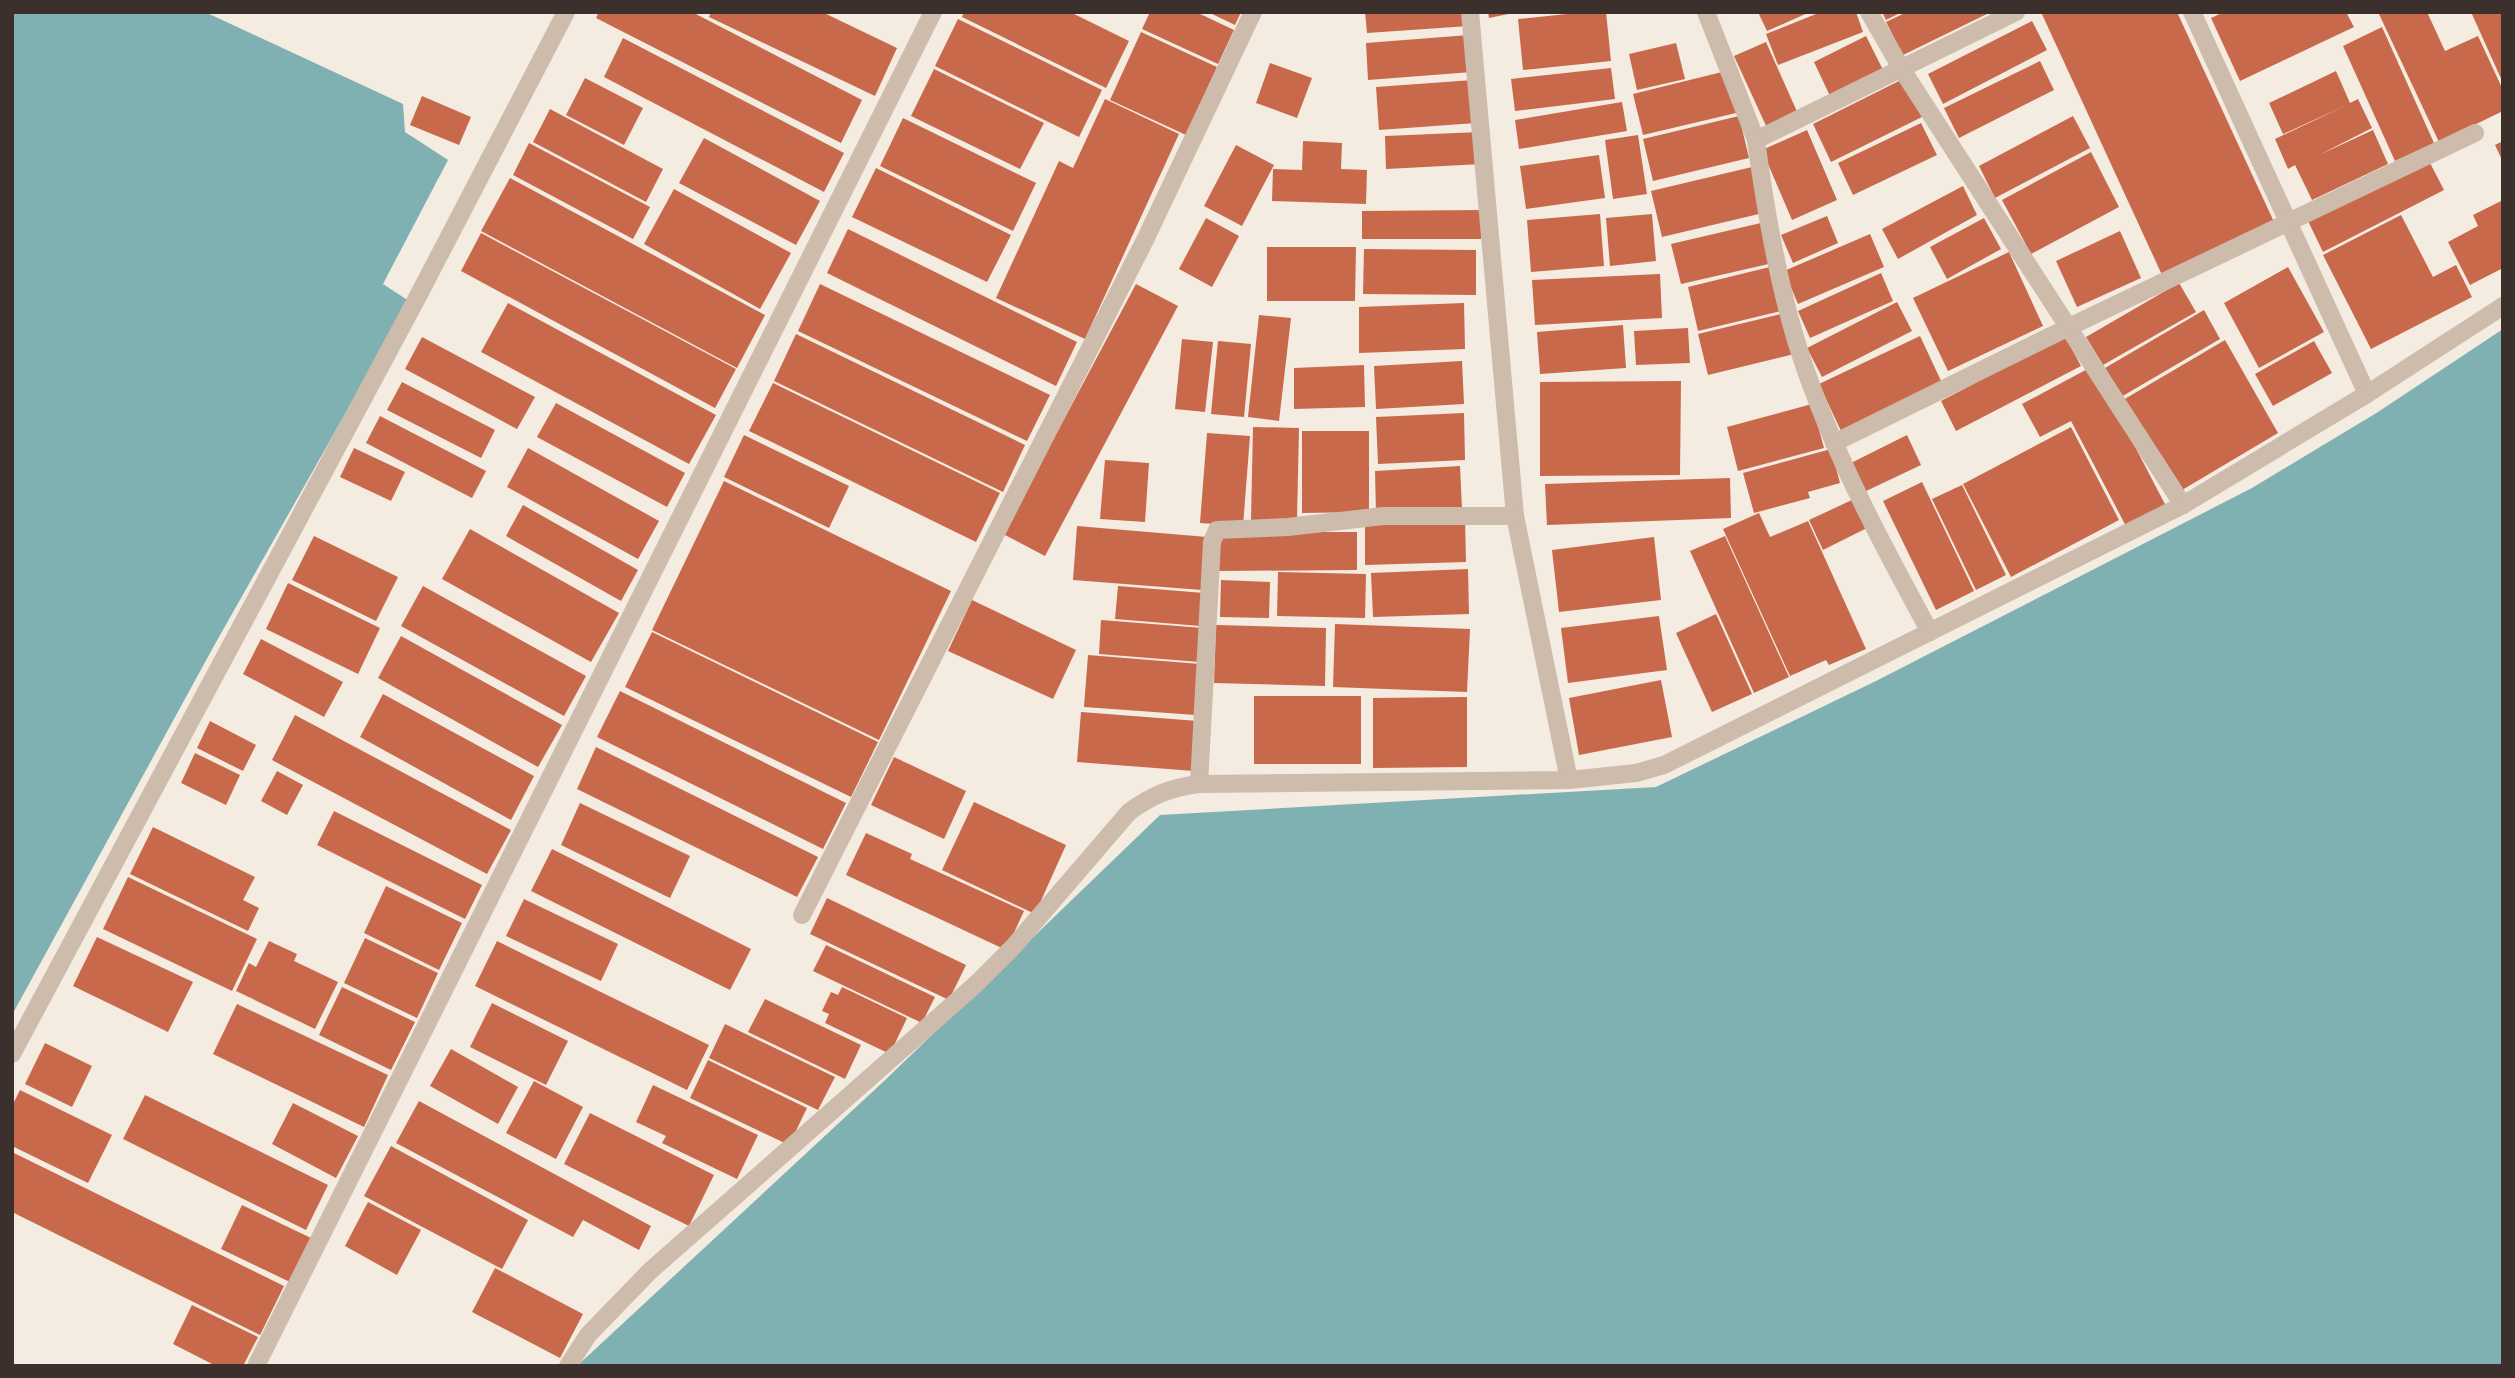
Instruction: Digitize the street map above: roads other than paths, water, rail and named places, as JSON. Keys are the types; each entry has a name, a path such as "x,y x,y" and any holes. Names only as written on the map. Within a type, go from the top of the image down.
{"street":[{"path":"12,1054 416,300 566,12"},
{"path":"256,1366 933,12"},
{"path":"803,915 1146,238 1253,12"},
{"path":"1470,12 1515,516 1569,780"},
{"path":"1706,12 1756,140 1772,239 1801,353 1834,443 1930,632"},
{"path":"1869,12 1901,68 2183,505"},
{"path":"1756,140 2016,12"},
{"path":"2192,12 2367,394"},
{"path":"1834,443 2069,327 2475,133"},
{"path":"568,1366 606,1314 650,1271 975,985 1129,812 1148,798 1170,788 1199,784 1569,780 1636,774 1664,765 2183,505 2367,394 2503,306"},
{"path":"1199,784 1205,714 1212,542 1217,530 1288,527 1383,516 1515,516"}],"water":[{"path":"12,12 205,12 403,104 405,132 448,160 383,284 409,301 215,644 12,1015"},
{"path":"2503,329 2503,1366 577,1366 882,1083 1160,815 1656,787 1876,681 2252,488 2378,412"}]}
